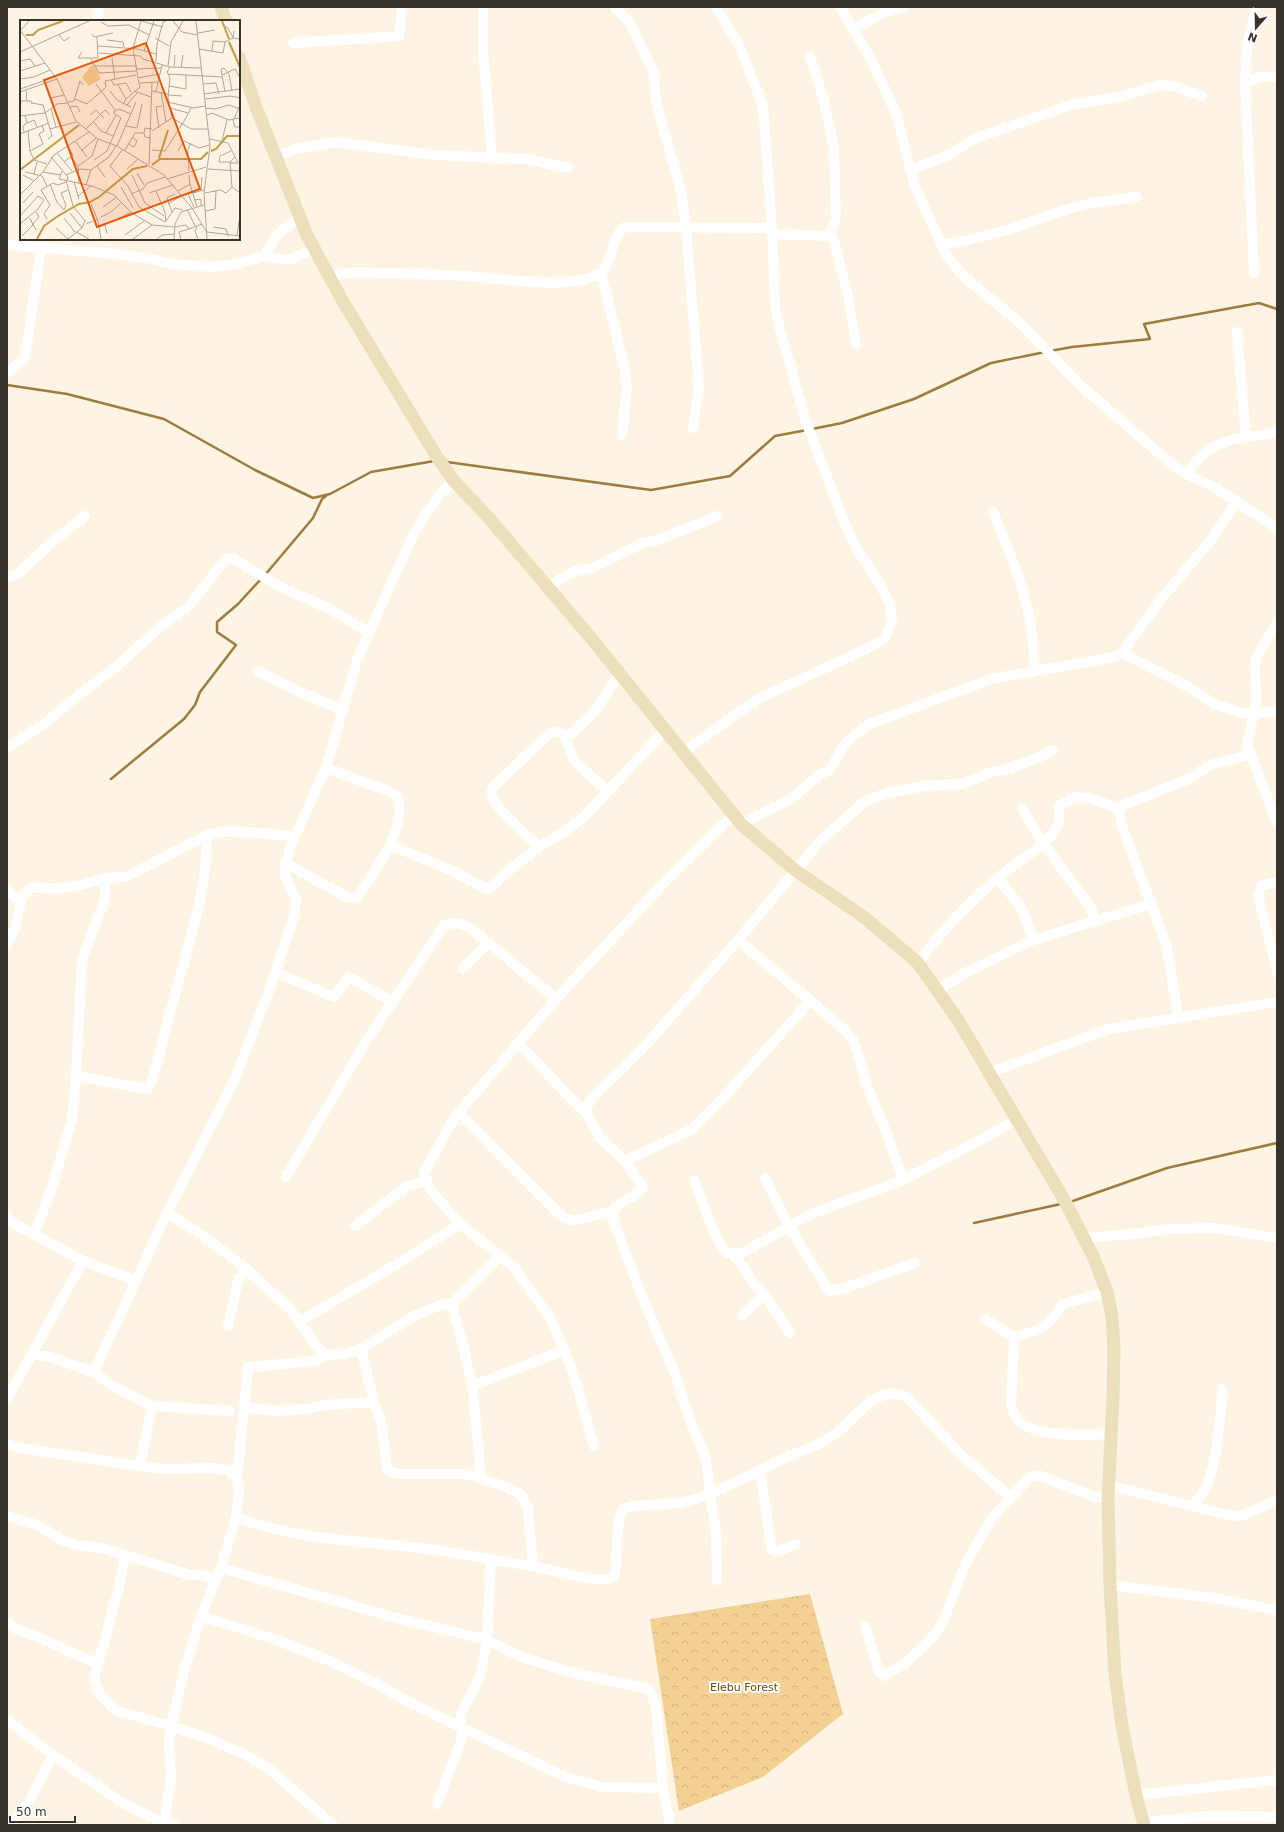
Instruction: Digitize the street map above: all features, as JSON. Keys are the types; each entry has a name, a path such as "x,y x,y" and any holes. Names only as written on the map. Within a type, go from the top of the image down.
{"main road":[{"path":"221,7 226,20"},
{"path":"240,62 242,73 300,217 315,249 330,278 437,457 454,481 488,517 549,588 737,820 795,870 864,917 918,963 958,1020 1066,1203 1084,1238 1107,1292 1112,1316 1114,1348 1108,1492 1110,1584 1115,1674 1122,1726 1136,1795 1144,1824"}],"street":[{"path":"97,20 99,7"},
{"path":"293,44 400,36 402,7"},
{"path":"483,7 483,50 492,158"},
{"path":"616,7 630,23 653,71 657,106 681,190 686,227 699,387 693,428"},
{"path":"682,752 758,699 884,639 892,619 890,605 880,584 857,549 843,519 806,422 775,307 772,231 763,106 739,45 716,7"},
{"path":"840,7 870,58 896,113 915,187 941,245 947,256 965,278 1018,321 1080,386 1186,474 1214,487 1277,528"},
{"path":"854,29 883,13 904,7"},
{"path":"1254,273 1245,83 1247,46 1256,7"},
{"path":"810,57 824,97 834,148 836,216 830,236 837,248 856,344"},
{"path":"1245,83 1260,77 1277,77"},
{"path":"910,170 947,156 976,138 1074,104 1120,97 1159,85 1174,86 1202,96"},
{"path":"276,156 296,149 336,142 434,156 533,160 568,168"},
{"path":"941,245 1011,229 1091,203 1136,197"},
{"path":"264,256 278,234 300,217"},
{"path":"330,278 345,273 367,272 468,276 559,283 591,278 601,273 622,229 625,227 735,229 830,236"},
{"path":"7,245 147,258 172,264 212,267 236,264 264,256 289,260 315,249"},
{"path":"7,372 24,358 41,248"},
{"path":"601,273 625,371 626,386 622,434"},
{"path":"1237,332 1246,437"},
{"path":"1186,474 1205,453 1221,444 1246,437 1277,433"},
{"path":"94,1372 166,1213 234,1081 275,972 289,934 296,900 286,880 285,863 290,847 326,768 344,710 357,660 368,632 412,537 441,494 454,481"},
{"path":"594,1446 585,1410 565,1350 551,1319 513,1266 460,1224 436,1197 426,1180 424,1173 459,1112 556,999 661,886 737,820 791,799 819,775 830,770 844,745 853,736 870,724 991,679 1114,657 1122,653 1162,598 1211,540 1237,501"},
{"path":"994,512 1019,575 1028,607 1034,647 1034,672"},
{"path":"7,577 18,574 53,541 85,516"},
{"path":"549,588 560,579 576,571 592,568 643,543 657,540 718,516"},
{"path":"7,748 48,721 66,705 117,666 161,626 189,606 227,559 232,558 282,588 330,609 368,632"},
{"path":"1277,623 1258,654 1255,665 1256,702 1247,745 1277,823"},
{"path":"1122,653 1186,686 1214,704 1242,713 1277,712"},
{"path":"257,671 306,695 344,710"},
{"path":"566,739 596,710 619,674"},
{"path":"390,845 453,871 484,888 489,888 539,847 566,831 585,816 665,730"},
{"path":"539,847 497,805 492,796 492,790 495,784 550,732 557,732 566,739 568,748 574,760 608,791"},
{"path":"586,1112 587,1106 592,1098 645,1046 775,897 820,840 864,802 887,793 924,786 963,784 991,772 1005,770 1037,758 1052,750"},
{"path":"1178,1017 1168,947 1122,826 1119,817 1120,809 1123,805 1189,779 1210,765 1251,754"},
{"path":"285,863 353,899 357,898 390,845 400,814 398,797 386,790 326,768"},
{"path":"918,963 958,916 998,878 1043,843 1057,827 1059,806 1074,797 1089,798 1120,809"},
{"path":"1022,809 1043,843 1092,910 1095,922"},
{"path":"7,944 15,929 22,897 27,891 34,887 55,889 78,886 105,878 126,877 207,836 228,831 295,836"},
{"path":"76,1076 147,1089 151,1084 199,906 205,870 207,836"},
{"path":"34,1236 66,1144 72,1120 76,1076 82,958 105,899 105,878"},
{"path":"998,878 1022,909 1033,940"},
{"path":"1277,882 1261,886 1258,898 1277,972"},
{"path":"7,890 15,898 22,897"},
{"path":"938,990 963,974 1033,940 1151,904"},
{"path":"286,1177 365,1043 444,924 453,922 463,924 488,942 556,999"},
{"path":"738,940 844,1029 854,1041 867,1086 887,1134 903,1180"},
{"path":"463,968 488,942"},
{"path":"275,972 334,997 349,977 393,1002"},
{"path":"625,1161 691,1130 724,1097 810,1001"},
{"path":"989,1073 1065,1043 1108,1029 1277,1002"},
{"path":"459,1112 561,1216 573,1221 613,1211 617,1206 639,1193 642,1187 625,1161 600,1138 586,1112 566,1096 528,1053 518,1044"},
{"path":"733,1255 744,1252 811,1214 903,1180 1016,1120"},
{"path":"764,1178 789,1226 829,1291 845,1288 915,1263"},
{"path":"355,1226 408,1186 426,1180"},
{"path":"694,1180 717,1237 725,1251 733,1255 743,1266 754,1284 764,1294 790,1333"},
{"path":"613,1211 613,1220 651,1318 676,1376 690,1420 706,1459 716,1535 717,1580"},
{"path":"166,1213 205,1237 245,1268 290,1309 317,1347 326,1355"},
{"path":"7,1216 11,1222 34,1236 83,1261 135,1280"},
{"path":"299,1322 402,1261 460,1224"},
{"path":"1084,1238 1169,1229 1215,1228 1277,1238"},
{"path":"164,1823 171,1779 168,1741 171,1726 185,1667 201,1616 221,1568 236,1517 239,1493 237,1479 248,1367 315,1361 326,1355 345,1354 361,1348 414,1316 440,1305 453,1303 500,1256"},
{"path":"7,1399 83,1261"},
{"path":"228,1326 238,1282 245,1268"},
{"path":"985,1319 1014,1337 1034,1332 1051,1322 1062,1304 1107,1292"},
{"path":"742,1316 764,1294"},
{"path":"453,1303 453,1310 464,1349 472,1386 480,1478"},
{"path":"1014,1337 1011,1406 1014,1416 1026,1427 1038,1430 1084,1435 1111,1434"},
{"path":"361,1348 374,1402 381,1421 387,1469 394,1473 402,1474 467,1474 509,1488 520,1495 528,1509 533,1566"},
{"path":"472,1386 565,1350"},
{"path":"32,1354 50,1357 94,1372 111,1385 152,1406 230,1411"},
{"path":"1194,1505 1206,1488 1212,1465 1221,1417 1222,1389"},
{"path":"236,1517 260,1527 294,1534 413,1547 491,1561 533,1566 593,1579 608,1580 614,1577 618,1561 618,1518 623,1510 631,1506 654,1506 680,1502 711,1491 760,1470 823,1441 845,1426 863,1407 876,1398 887,1393 897,1393 907,1397 962,1456 1011,1497"},
{"path":"245,1408 276,1411 307,1409 323,1404 374,1402"},
{"path":"140,1466 152,1406"},
{"path":"7,1444 20,1448 161,1469 214,1468 230,1472 237,1479"},
{"path":"760,1470 772,1550 778,1551 796,1544"},
{"path":"865,1626 879,1672 884,1676 904,1664 923,1647 937,1632 965,1565 993,1517 1030,1477 1038,1475 1097,1498 1108,1492 1194,1505 1232,1516 1243,1515 1277,1500"},
{"path":"7,1516 37,1525 62,1540 77,1545 102,1548 190,1575 203,1575 216,1580"},
{"path":"125,1555 119,1587 94,1679 96,1688 107,1704 117,1712 171,1726 206,1738 246,1755 268,1768 333,1825"},
{"path":"437,1804 462,1738 461,1714 480,1677 487,1640 491,1561"},
{"path":"221,1568 389,1616 487,1640 521,1657 574,1673 649,1688 656,1706 664,1788 670,1825"},
{"path":"1110,1584 1214,1598 1275,1610"},
{"path":"201,1616 277,1640 328,1660 461,1727 565,1777 602,1787 664,1788"},
{"path":"7,1622 18,1630 36,1636 97,1664"},
{"path":"7,1720 53,1755 121,1802 164,1823 176,1825"},
{"path":"10,1825 30,1800 53,1755"},
{"path":"1136,1795 1277,1780"},
{"path":"1144,1824 1214,1816 1277,1817"}],"green space":[{"name":"Elebu Forest","path":"810,1594 843,1714 763,1777 679,1811 650,1619"}],"waterway":[{"path":"1050,351 1072,347 1150,339 1144,324 1259,303 1277,309"},
{"path":"812,429 842,423 914,399 991,363 1045,352"},
{"path":"7,385 67,394 164,419 255,470 313,498 330,494 371,472 434,461"},
{"path":"447,462 651,490 730,476 775,436 807,430"},
{"path":"265,575 313,518 322,499 326,496"},
{"path":"111,779 184,719 195,705 200,692 236,645 217,632 217,622 238,604 261,579"},
{"path":"1070,1202 1167,1168 1277,1143"},
{"path":"974,1223 1061,1204"}]}
